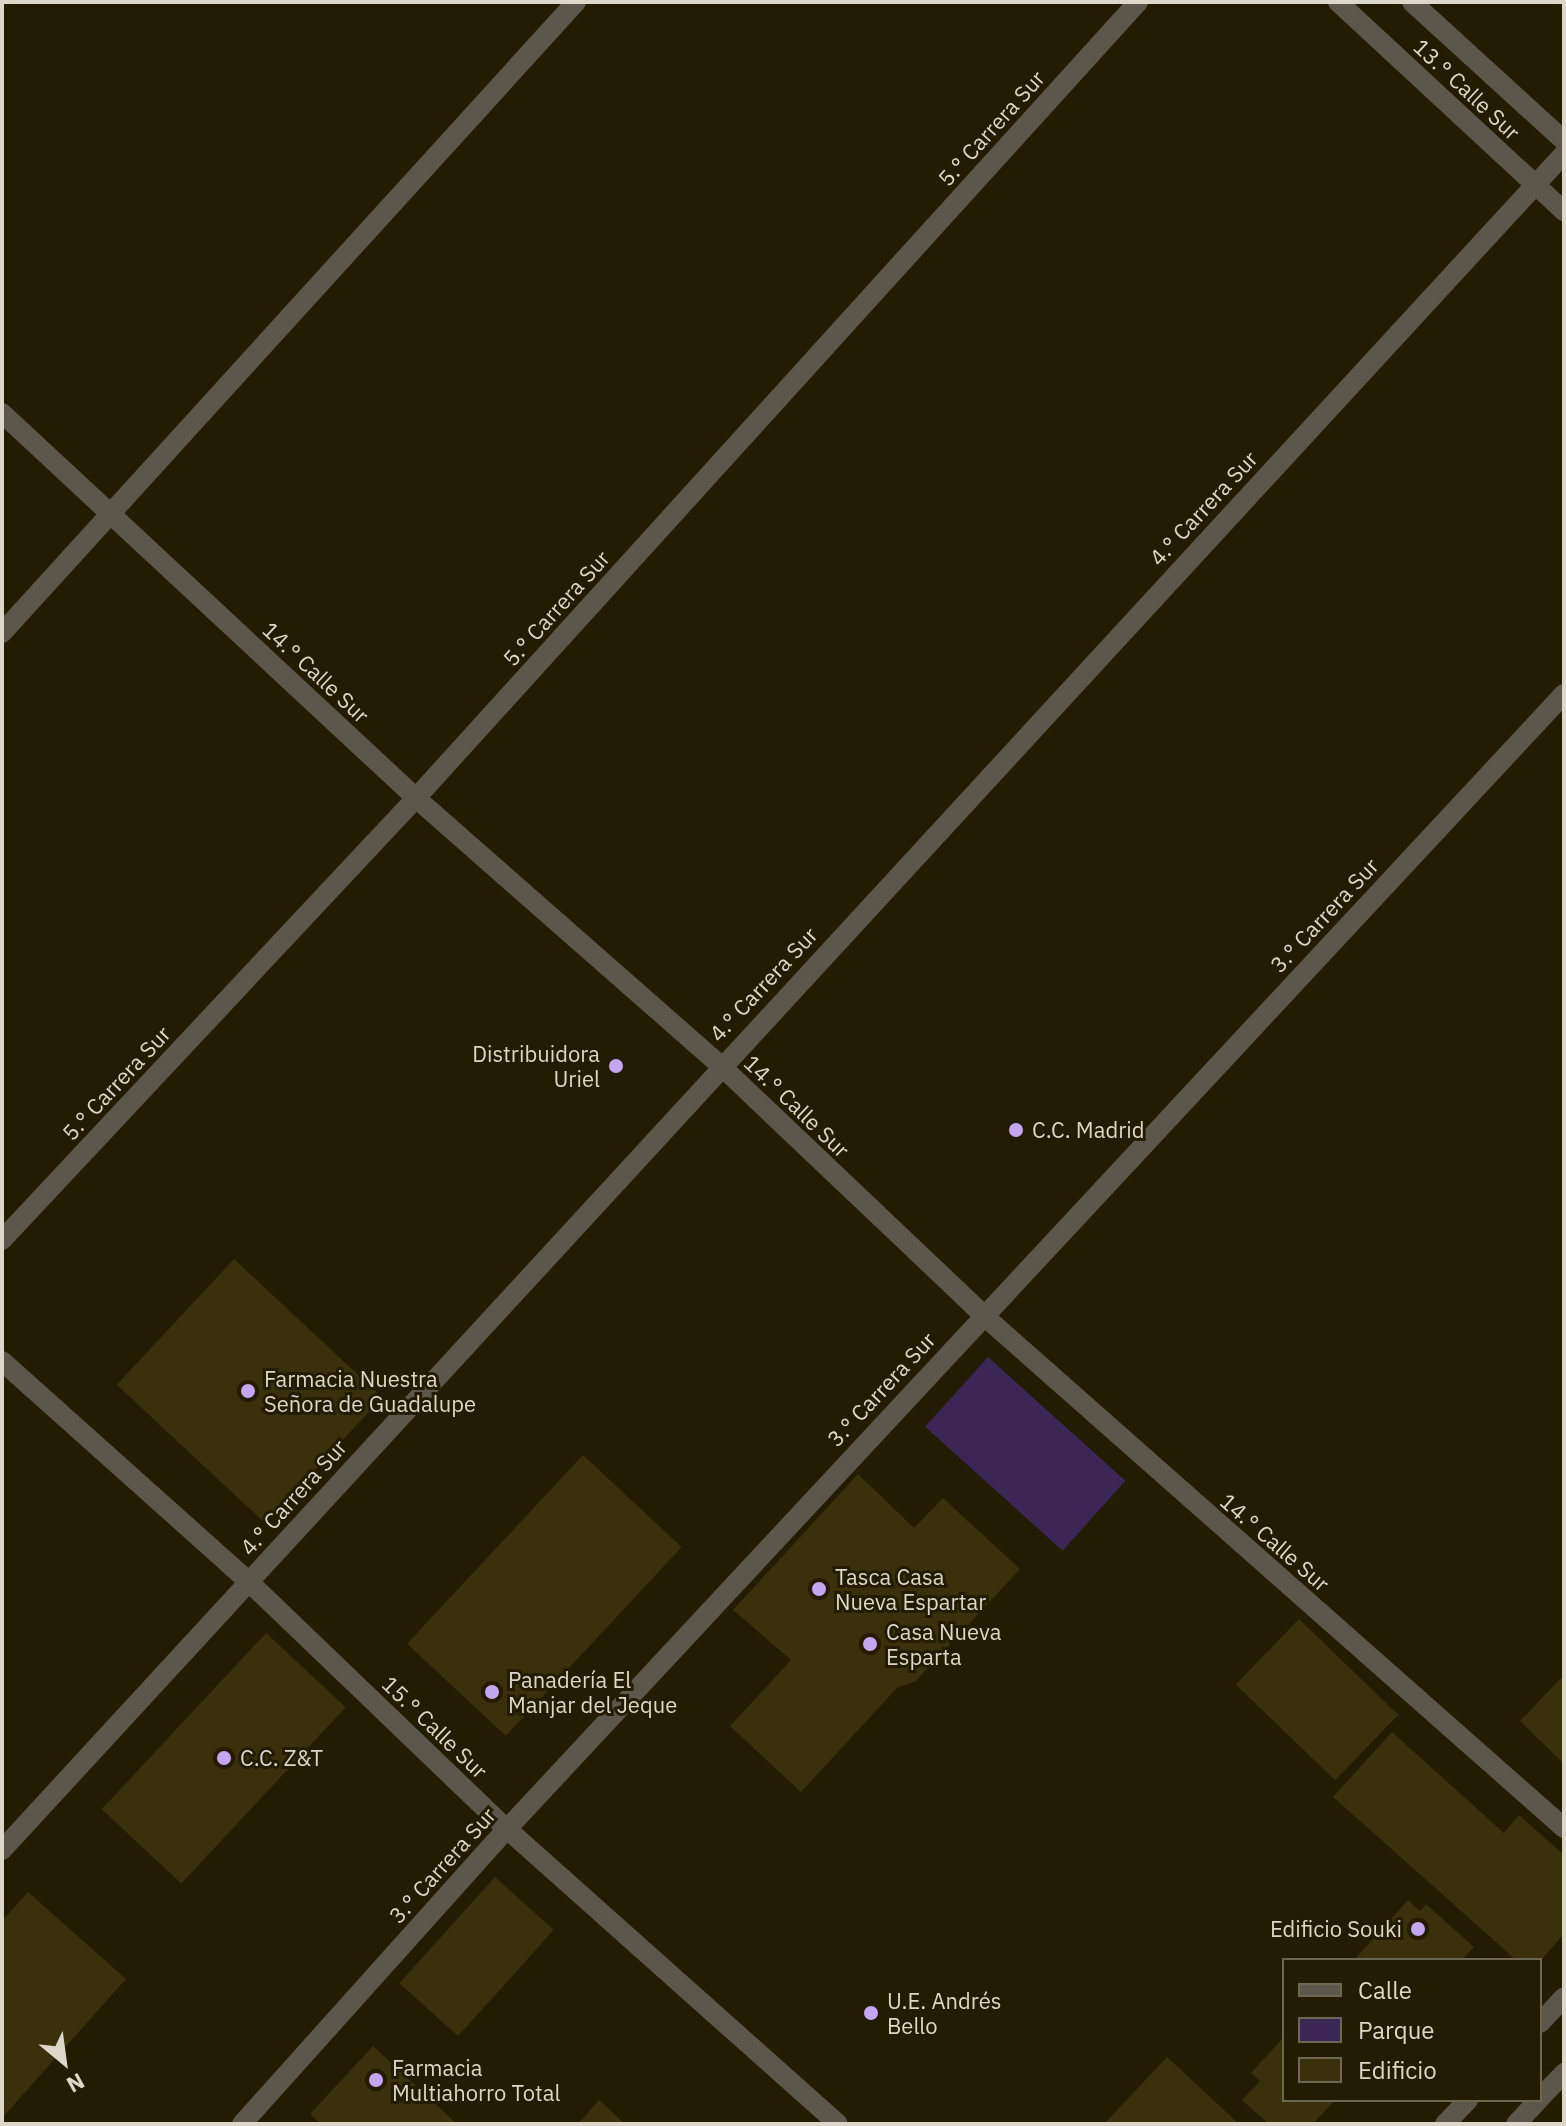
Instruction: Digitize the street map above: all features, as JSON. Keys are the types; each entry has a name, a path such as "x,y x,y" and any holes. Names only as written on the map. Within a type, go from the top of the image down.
{"street":[{"path":"2,633 576,2"},
{"name":"5.° Carrera Sur","path":"2,1240 416,798 1138,2"},
{"name":"13.° Calle Sur","path":"1338,2 1564,211"},
{"name":"13.° Calle Sur","path":"1412,2 1564,141"},
{"name":"4.° Carrera Sur","path":"2,1850 720,1065 1564,154"},
{"name":"14.° Calle Sur","path":"2,413 416,798 720,1065 983,1315 1564,1828"},
{"name":"3.° Carrera Sur","path":"242,2124 507,1829 1564,694"},
{"name":"15.° Calle Sur","path":"2,1361 248,1581 507,1829 838,2124"},
{"path":"1542,2021 1564,1997"},
{"path":"1542,2096 1564,2073"},
{"path":"1445,2124 1466,2102"},
{"path":"1516,2124 1536,2102"}],"green space":[{"path":"988,1357 1125,1481 1063,1551 925,1427"}],"building":[{"name":"Farmacia Nuestra Señora de Guadalupe","path":"234,1259 382,1397 265,1523 117,1385"},
{"path":"583,1455 682,1547 506,1736 407,1644"},
{"path":"858,1474 914,1528 943,1498 1020,1569 916,1681 897,1688 801,1792 730,1726 791,1660 733,1610"},
{"path":"1299,1619 1398,1715 1335,1780 1236,1684"},
{"name":"C.C. Z&T","path":"266,1633 346,1707 181,1884 102,1809"},
{"path":"1564,1675 1564,1764 1520,1721"},
{"path":"1392,1732 1504,1833 1519,1815 1564,1855 1564,1934 1542,1959 1514,1958 1333,1797"},
{"path":"495,1877 554,1930 458,2036 399,1983"},
{"path":"28,1892 126,1979 2,2118 2,1921"},
{"name":"Edificio Souki","path":"1408,1900 1420,1911 1426,1904 1474,1947 1464,1958 1356,1958"},
{"path":"1282,2039 1282,2102 1333,2102 1313,2124 1269,2124 1242,2100 1260,2081 1251,2073"},
{"name":"Farmacia Multiahorro Total","path":"373,2046 457,2124 321,2124 310,2114"},
{"path":"1167,2057 1239,2124 1104,2124"},
{"path":"599,2100 625,2124 578,2124"}],"place":[{"name":"Distribuidora Uriel","path":"616,1066"},
{"name":"C.C. Madrid","path":"1016,1130"},
{"name":"Farmacia Nuestra Señora de Guadalupe","path":"248,1391"},
{"name":"Tasca Casa Nueva Espartar","path":"819,1589"},
{"name":"Casa Nueva Esparta","path":"870,1644"},
{"name":"Panadería El Manjar del Jeque","path":"492,1692"},
{"name":"C.C. Z&T","path":"224,1758"},
{"name":"Edificio Souki","path":"1418,1929"},
{"name":"U.E. Andrés Bello","path":"871,2013"},
{"name":"Farmacia Multiahorro Total","path":"376,2080"}]}
